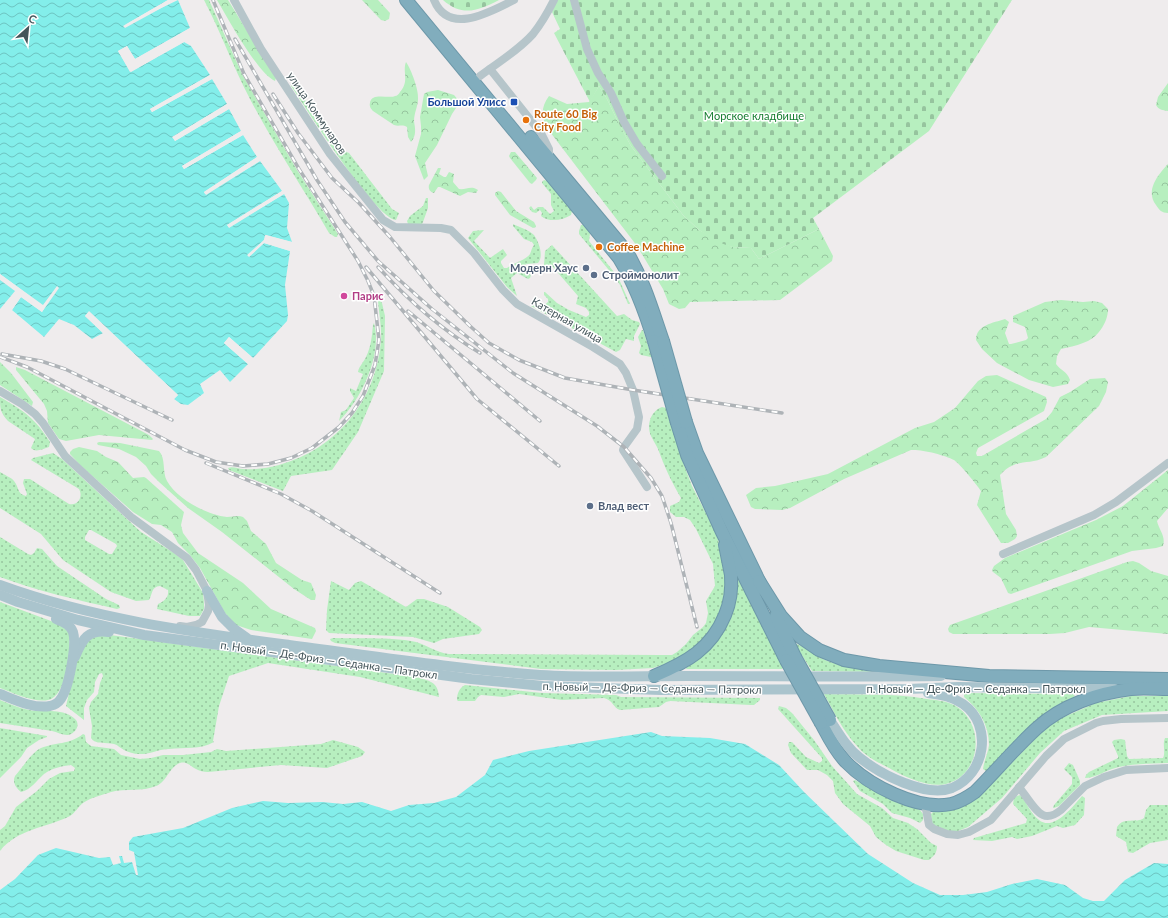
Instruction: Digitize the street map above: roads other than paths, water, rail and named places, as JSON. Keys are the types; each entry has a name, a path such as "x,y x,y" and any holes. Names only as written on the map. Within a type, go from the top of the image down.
{"highway":[{"path":"406,0 619,258 630,276 659,341"},
{"path":"417,0 627,252 638,271 646,290 681,422 687,455 722,532 825,722 838,753 857,771 887,790 925,804 952,804 975,792 1038,727 1054,715 1093,696 1131,689"},
{"path":"681,422 759,582 791,658"},
{"path":"654,676 678,665 704,647 717,632 727,608 730,594 731,576 722,532"},
{"path":"759,582 781,616 793,630 808,643 832,656 858,663 880,666 989,676"},
{"name":"п. Новый — Де-Фриз — Седанка — Патрокл","path":"989,676 1168,679"},
{"name":"п. Новый — Де-Фриз — Седанка — Патрокл","path":"1131,689 1168,690"}],"main road":[{"name":"п. Новый — Де-Фриз — Седанка — Патрокл","path":"0,585 30,596 81,610 192,632 414,662 534,674 617,676 989,676"},
{"path":"207,591 222,617 233,628 250,640"},
{"name":"п. Новый — Де-Фриз — Седанка — Патрокл","path":"0,595 78,620 131,632 471,679 543,686 661,690 907,690 958,688 1131,689"},
{"path":"18,602 24,608 68,624 72,631 74,640 72,666"},
{"path":"0,694 28,704 41,706 54,705 63,696 72,666 80,645 84,639 93,632 131,632"},
{"path":"825,722 852,751 876,769 904,783 921,788 933,791 951,788 968,778 978,763 981,755 982,743 980,728 977,721 964,705 948,696 907,690"}],"street":[{"name":"улица Коммунаров","path":"234,0 261,49 330,154 383,220 395,227"},
{"path":"434,0 447,16 458,20 478,16 514,0"},
{"path":"480,76 532,34 540,24 554,0"},
{"path":"574,0 587,49 598,73 611,93 624,122 637,144 662,176"},
{"path":"490,69 541,133 549,150 549,158"},
{"name":"Катерная улица","path":"395,227 441,228 452,230 471,249 503,290 517,304 593,346 620,364 626,373 633,390 639,417 636,429 624,446 623,450 647,487"},
{"path":"0,391 22,404 35,414 43,423 65,456 144,528 176,548 187,558 196,570 207,591 209,604 208,612 202,622 186,627 142,620 134,621"},
{"path":"1003,554 1094,515 1122,498 1168,463"},
{"path":"925,804 929,825 934,829 947,834 958,835 969,832 991,820 1046,756 1064,739 1103,721 1168,718"},
{"path":"1019,787 1039,812 1043,816 1048,816 1061,810 1085,786 1102,778 1126,770 1168,768"}],"water":[{"path":"0,0 168,0 123,26 178,0 190,28 135,59 127,46 118,51 131,72 184,42 191,46 210,75 150,109 152,112 212,79 227,104 173,137 175,141 229,109 241,131 182,166 184,169 243,135 257,157 204,192 205,194 260,161 282,191 227,225 229,227 284,194 289,203 287,228 292,242 266,235 264,240 249,257 264,243 290,251 285,285 288,315 287,321 253,358 229,337 224,343 248,364 230,382 220,370 200,384 204,393 188,405 181,404 174,399 178,395 89,312 85,316 103,333 92,339 74,325 59,319 44,337 12,310 21,297 42,312 57,287 43,306 0,274"},
{"path":"0,280 15,291 0,309"},
{"path":"651,732 662,736 710,738 745,744 779,765 804,792 868,854 913,883 940,895 963,895 987,892 1012,884 1037,879 1065,885 1083,898 1093,901 1104,901 1125,880 1154,863 1168,864 1168,918 0,918 0,890 15,879 38,855 56,848 99,858 110,857 113,865 121,863 119,856 122,856 124,863 132,862 136,875 138,875 134,852 129,850 129,842 133,837 183,828 232,808 263,801 288,803 322,802 343,804 362,802 391,811 409,805 434,803 456,797 485,775 493,760 529,751"}],"railway":[{"path":"0,357 27,367 185,450 216,462 243,466 268,464 291,458 312,448 339,427 352,413 363,396 375,365 379,340 374,296 358,261 299,169 244,74 213,0"},
{"path":"235,39 317,180 345,222 378,261 432,309 513,373 597,426 624,447 651,478 662,496 671,523 697,627"},
{"path":"273,94 298,133 332,178 359,203 390,237 434,291 489,343 519,360 565,378 782,413"},
{"path":"366,267 477,399 559,466"},
{"path":"378,267 426,314 480,353"},
{"path":"408,311 540,421"},
{"path":"2,354 41,361 65,369 172,420"},
{"path":"206,463 281,494 312,511 440,593"}],"place":[{"name":"Большой Улисс","path":"514,102"},
{"name":"Route 60 Big City Food","path":"526,120"},
{"name":"Coffee Machine","path":"599,247"},
{"name":"Модерн Хаус","path":"586,268"},
{"name":"Строймонолит","path":"594,275"},
{"name":"Парис","path":"344,296"},
{"name":"Влад вест","path":"590,506"}],"park label":[{"name":"Морское кладбище","path":"754,116"}]}
